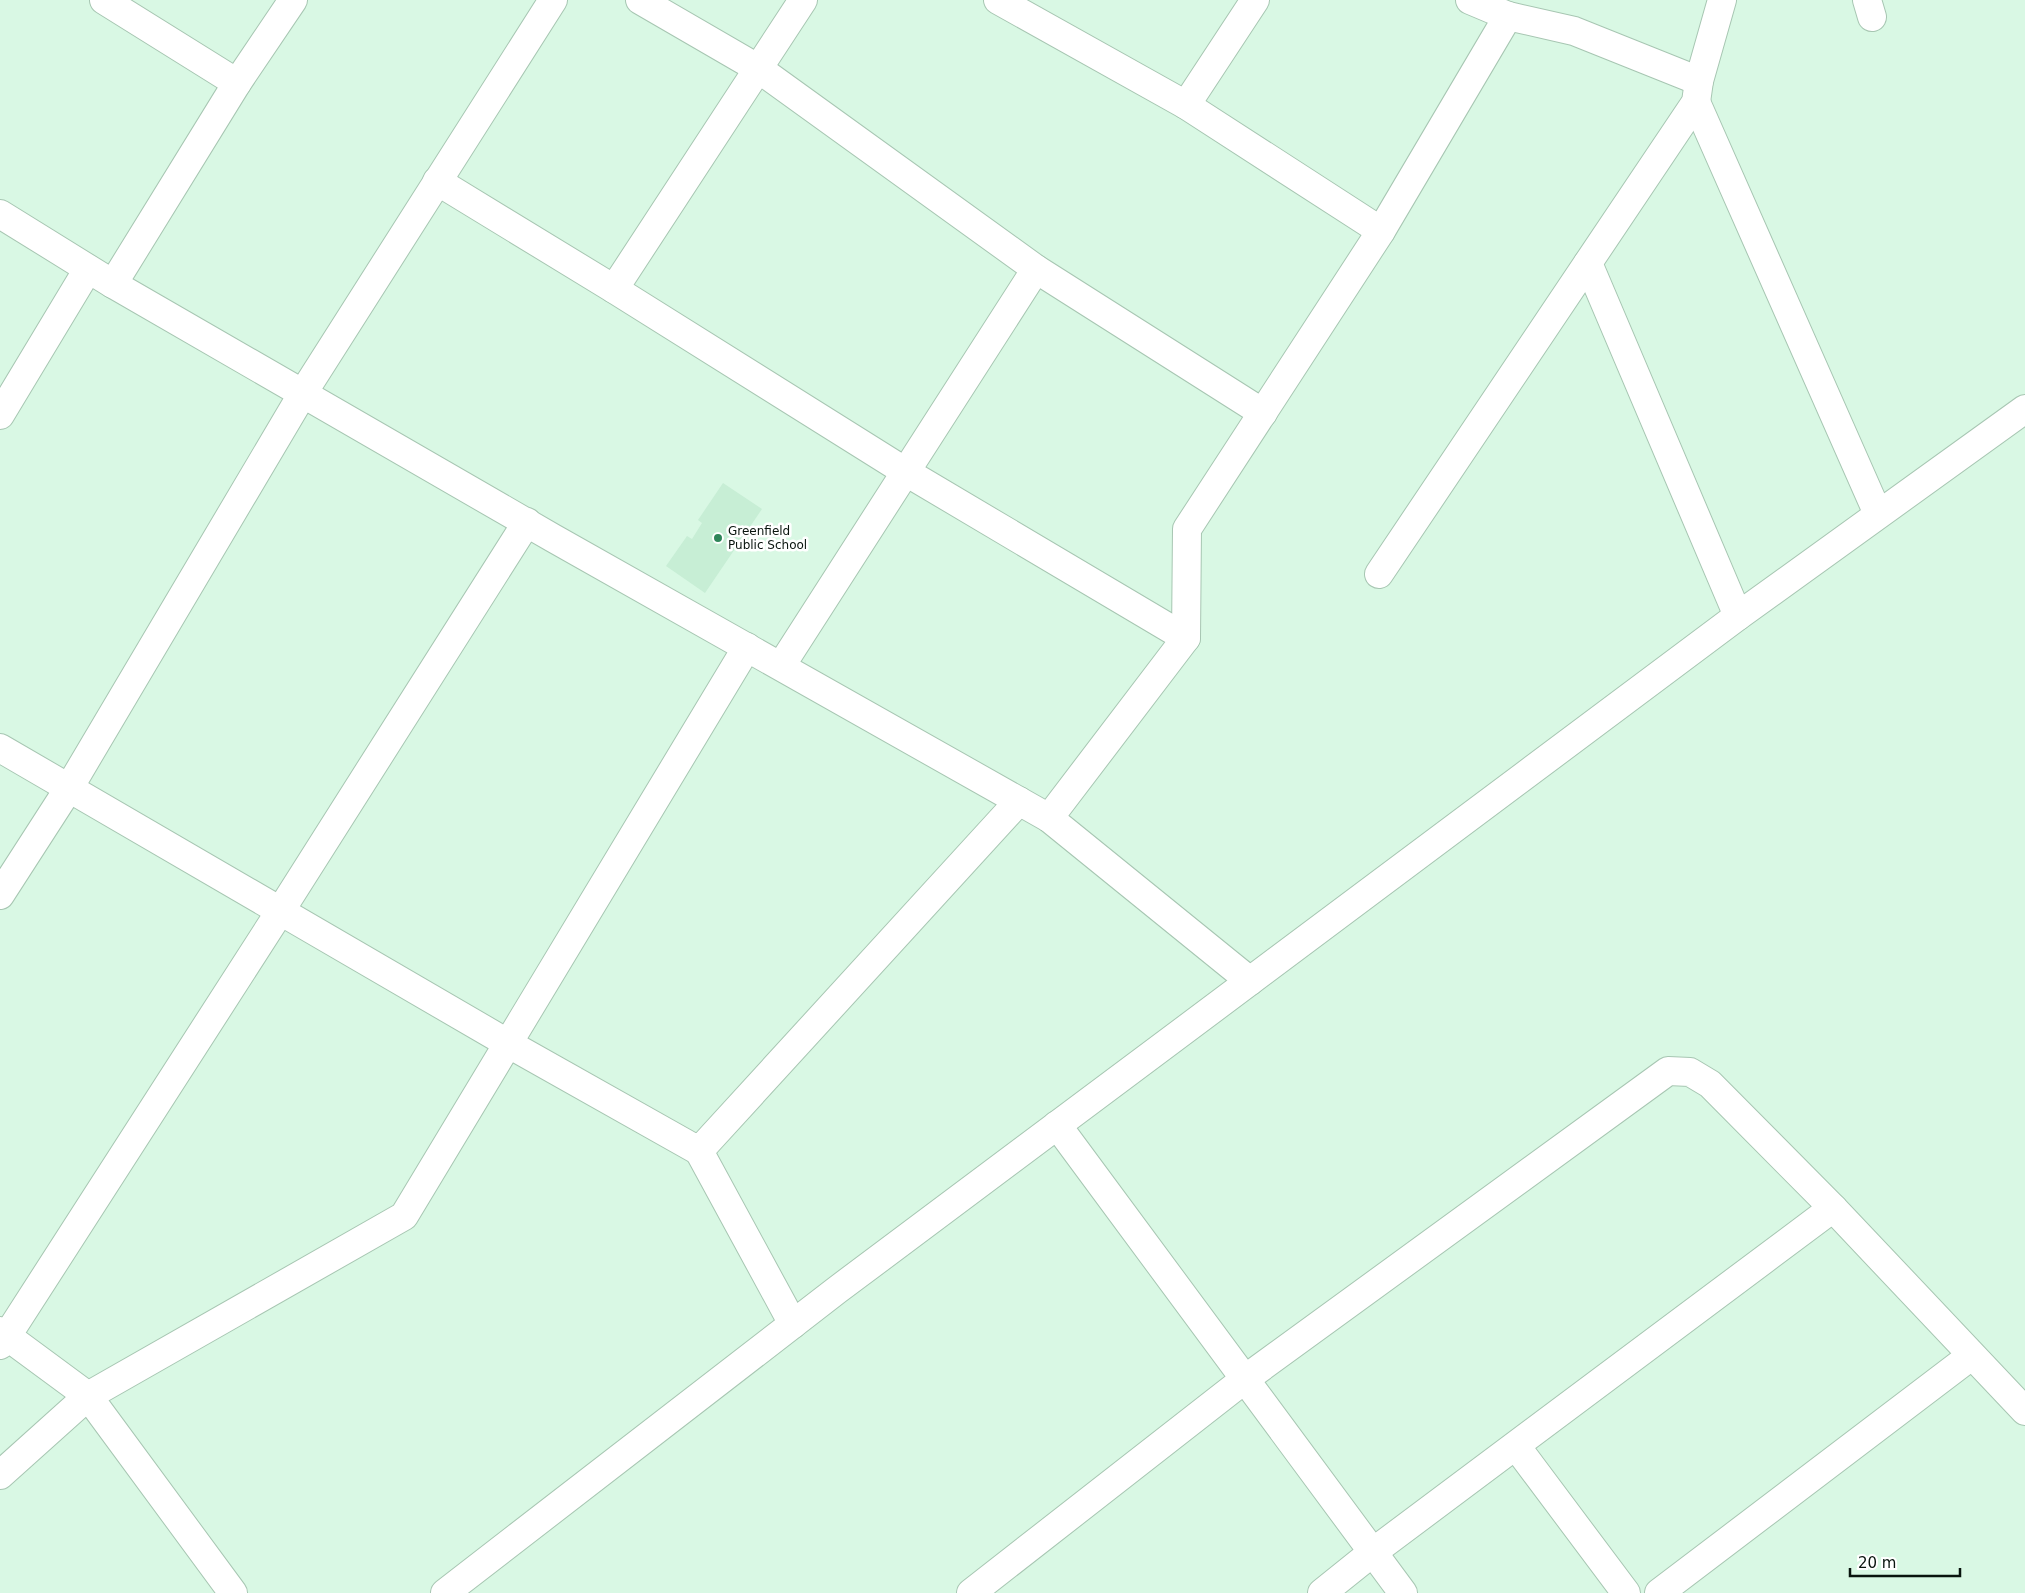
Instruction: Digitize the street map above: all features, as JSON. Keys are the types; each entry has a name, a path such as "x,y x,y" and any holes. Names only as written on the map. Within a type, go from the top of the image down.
{"street":[{"path":"104,0 237,83"},
{"path":"113,284 237,83 293,0"},
{"path":"0,895 68,788 303,394 553,0"},
{"path":"640,0 759,69 1036,269 1262,413"},
{"path":"614,288 759,69 802,0"},
{"path":"998,0 1186,105 1381,230"},
{"path":"1186,105 1255,0"},
{"path":"1470,0 1508,16 1574,31 1698,91 1878,514"},
{"path":"1379,574 1588,263 1698,91 1722,0"},
{"path":"1049,818 1186,638 1188,528 1381,230 1508,16"},
{"path":"437,181 614,288 906,472 1186,638"},
{"path":"0,214 113,284 303,394 1049,818 1250,981"},
{"path":"1588,263 1738,616"},
{"path":"0,415 88,269"},
{"path":"781,666 1036,269"},
{"path":"445,1593 793,1324 1057,1125 1738,616 2025,409"},
{"path":"233,1593 88,1396 2,1337 281,910 527,522"},
{"path":"0,1475 88,1396 404,1216 747,647"},
{"path":"0,748 509,1044 699,1151 793,1324"},
{"path":"699,1151 1020,801"},
{"path":"971,1593 1244,1379 1668,1071 1690,1072 1710,1084 1833,1208 2025,1411"},
{"path":"1057,1125 1403,1593"},
{"path":"1322,1593 1373,1552 1833,1208"},
{"path":"1659,1593 1971,1356"},
{"path":"1516,1446 1626,1593"}],"shaded area":[{"name":"Greenfield Public School","path":"723,483 762,509 705,593 666,566 687,536 692,539 702,523 698,520"}],"place":[{"name":"Greenfield Public School","path":"718,538"}]}
